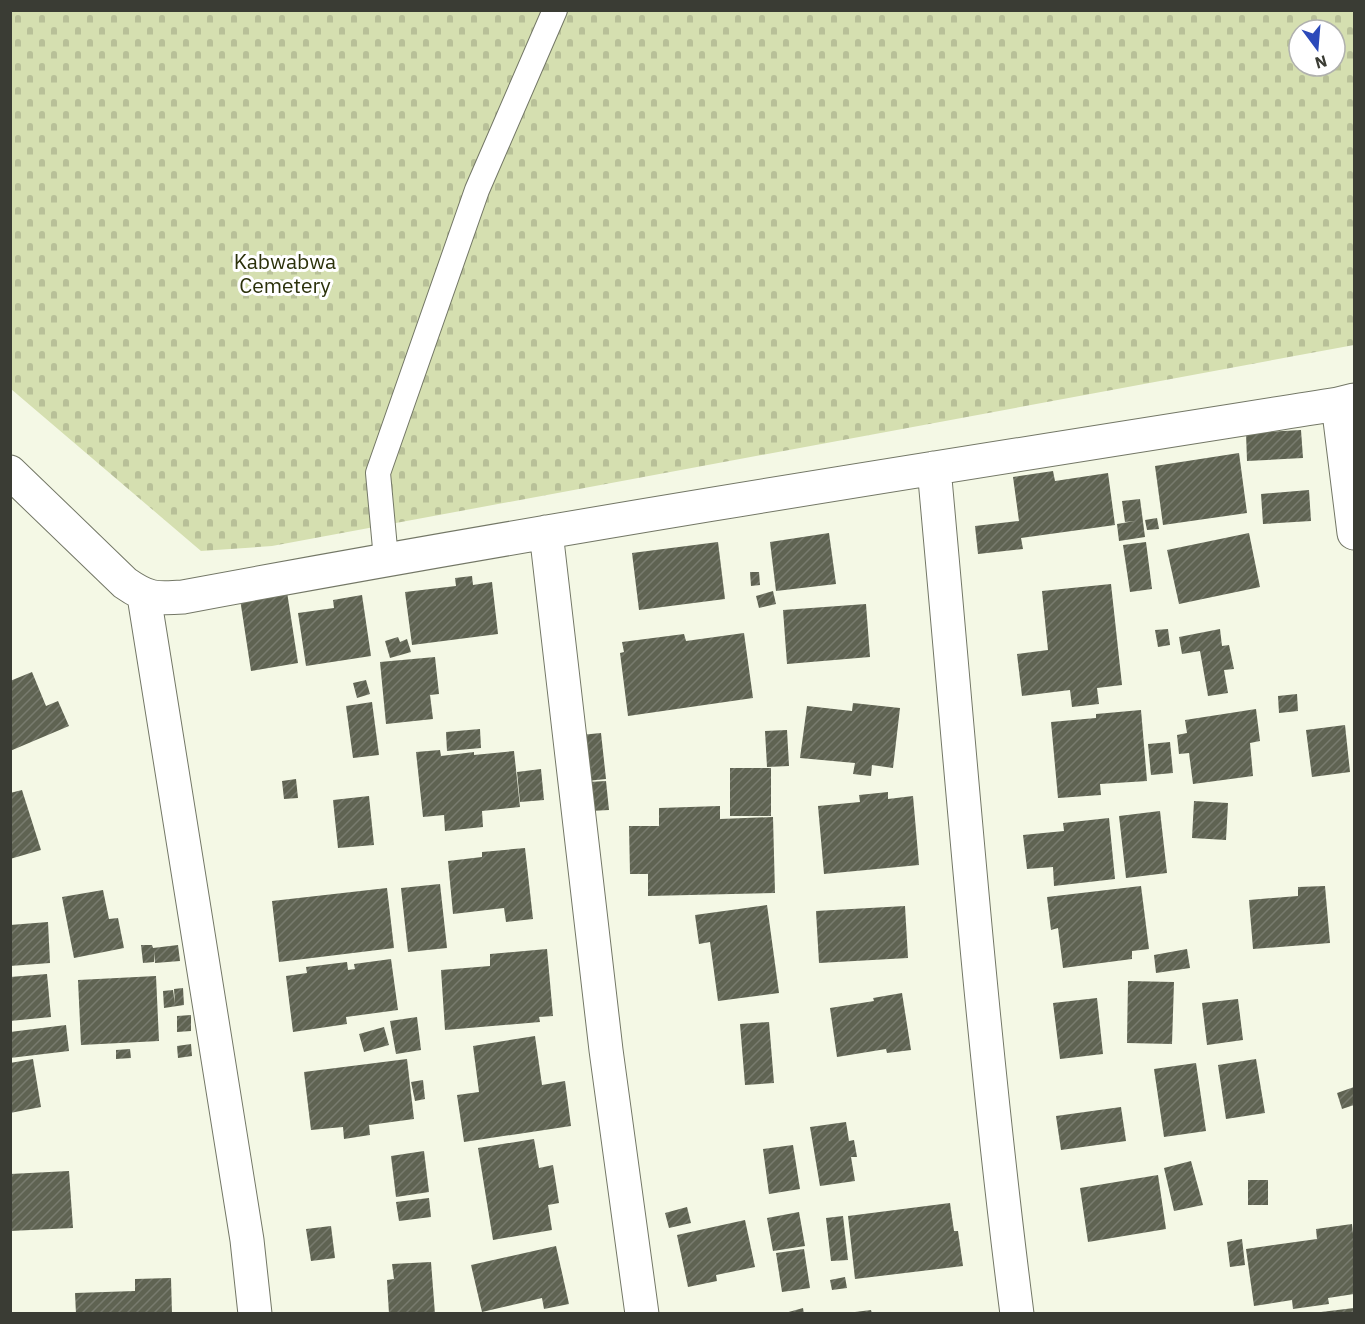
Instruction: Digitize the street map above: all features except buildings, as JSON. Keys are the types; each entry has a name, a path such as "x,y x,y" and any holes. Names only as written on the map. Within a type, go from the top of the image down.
{"street":[{"path":"10,472 125,583 144,596 161,599 183,597 546,532 1346,402 1354,533"},
{"path":"934,468 985,1022 1017,1314"},
{"path":"546,532 606,1050 642,1314"},
{"path":"144,596 245,1228 255,1314"}],"lane":[{"path":"386,559 378,473 477,190 555,10"}],"green space":[{"name":"Kabwabwa Cemetery","path":"11,11 1354,11 1354,345 272,546 201,551 11,389"}]}
